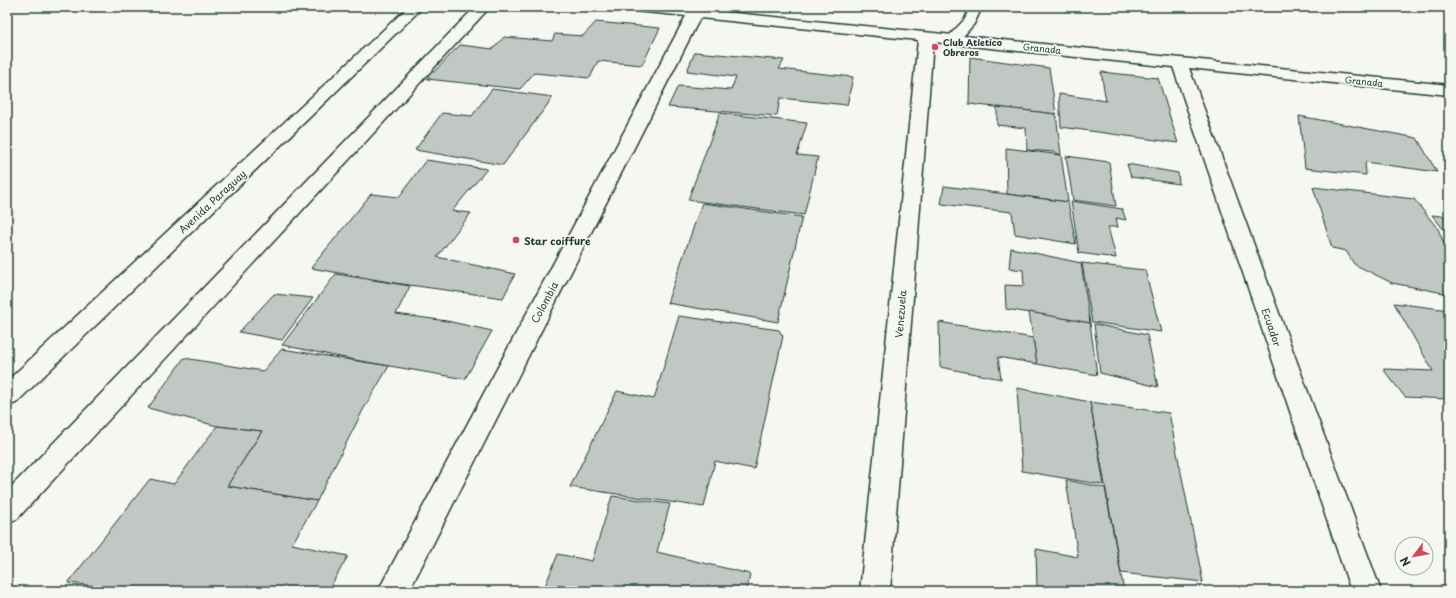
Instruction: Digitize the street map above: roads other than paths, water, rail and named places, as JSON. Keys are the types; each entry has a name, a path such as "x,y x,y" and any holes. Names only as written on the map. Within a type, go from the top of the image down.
{"street":[{"name":"Avenida Paraguay","path":"7,396 416,7"},
{"path":"7,510 482,7"},
{"name":"Granada","path":"635,7 1449,90"},
{"name":"Colombia","path":"393,591 695,13"},
{"name":"Venezuela","path":"875,591 926,36"},
{"name":"Ecuador","path":"1179,62 1366,591"}],"lane":[{"path":"953,39 965,28 975,14 976,7"}],"place":[{"name":"Club Atletico Obreros","path":"935,47"},
{"name":"Star coiffure","path":"516,240"}]}
